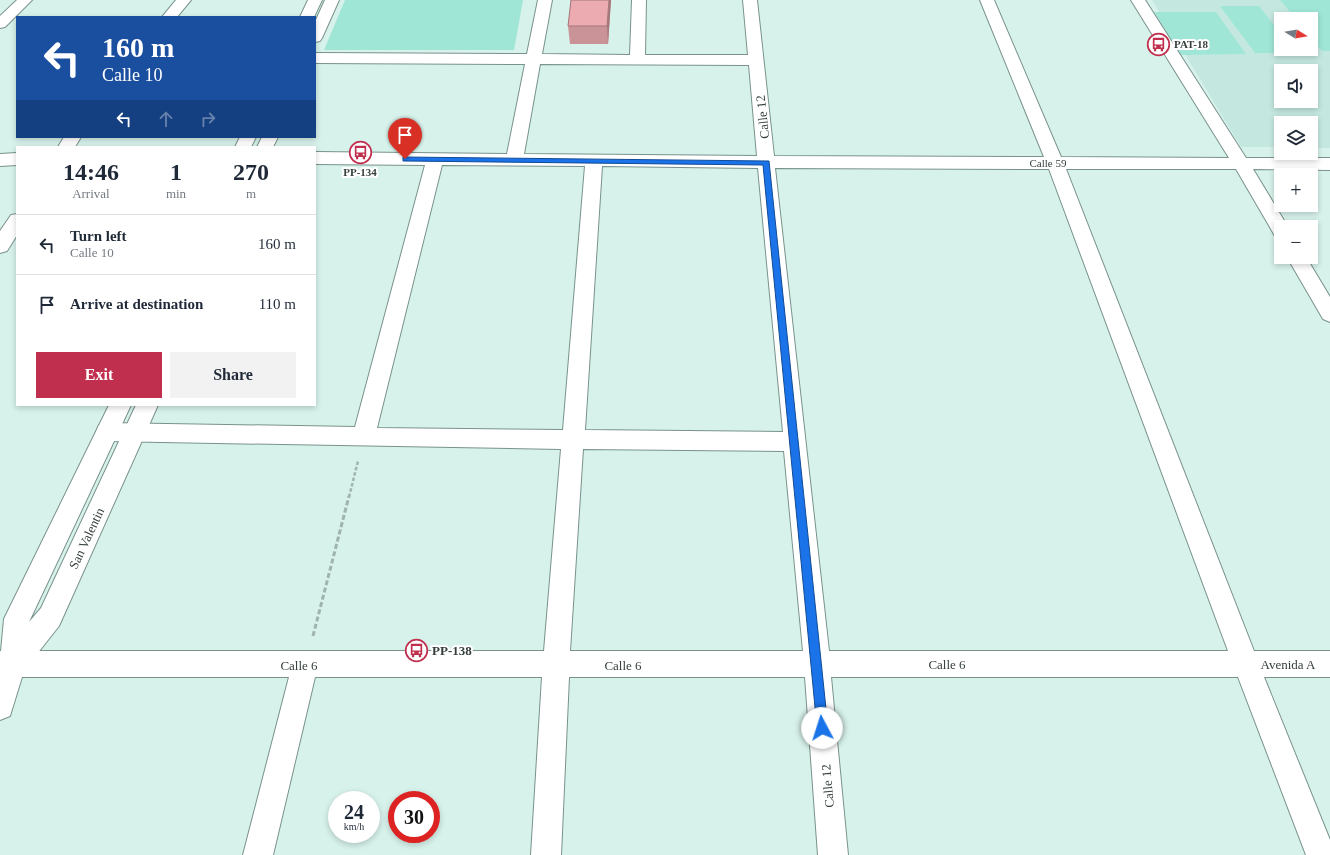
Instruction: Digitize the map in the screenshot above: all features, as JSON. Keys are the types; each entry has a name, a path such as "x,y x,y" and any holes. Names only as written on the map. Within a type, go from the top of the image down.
{"street":[{"path":"0,24 25,0"},
{"path":"170,16 184,0"},
{"path":"307,16 315,0"},
{"path":"316,36 332,0"},
{"path":"514,160 545,0"},
{"path":"637,59 639,0"},
{"name":"Calle 12","path":"750,0 817,664 833,855"},
{"path":"987,0 1055,163 1246,664 1321,855"},
{"path":"1138,0 1241,163 1275,220"},
{"path":"316,58 756,60"},
{"name":"Calle 59","path":"316,158 594,161 1330,164"},
{"path":"0,160 16,159"},
{"path":"364,438 436,159"},
{"path":"546,855 556,665 594,161"},
{"path":"0,246 16,222"},
{"path":"1301,264 1327,304"},
{"name":"San Valentin","path":"0,706 6,664 17,619 120,406"},
{"name":"San Valentin","path":"6,664 50,617 147,406"},
{"path":"107,432 364,438 794,442"},
{"name":"Calle 6","path":"6,664 1246,664"},
{"name":"Avenida A","path":"1246,664 1330,664"},
{"path":"258,855 305,665"}],"path":[{"path":"305,665 364,438"}],"shaded area":[{"path":"1152,0 1330,0 1330,148 1318,148 1318,116 1274,116 1274,147 1241,147"}],"green space":[{"path":"345,0 523,0 514,50 324,50"},
{"path":"1280,0 1330,0 1330,51 1322,51 1318,46 1318,12 1290,12"},
{"path":"1220,6 1259,6 1274,25 1274,53 1255,53"},
{"path":"1154,12 1216,12 1246,54 1181,55"}],"building":[{"path":"571,0 609,0 607,26 568,26"}],"place":[{"name":"PAT-18","path":"1158,44"},
{"name":"PP-134","path":"360,152"},
{"name":"PP-138","path":"417,650"}],"route":[{"path":"405,159 766,162 817,664 822,728"}]}
